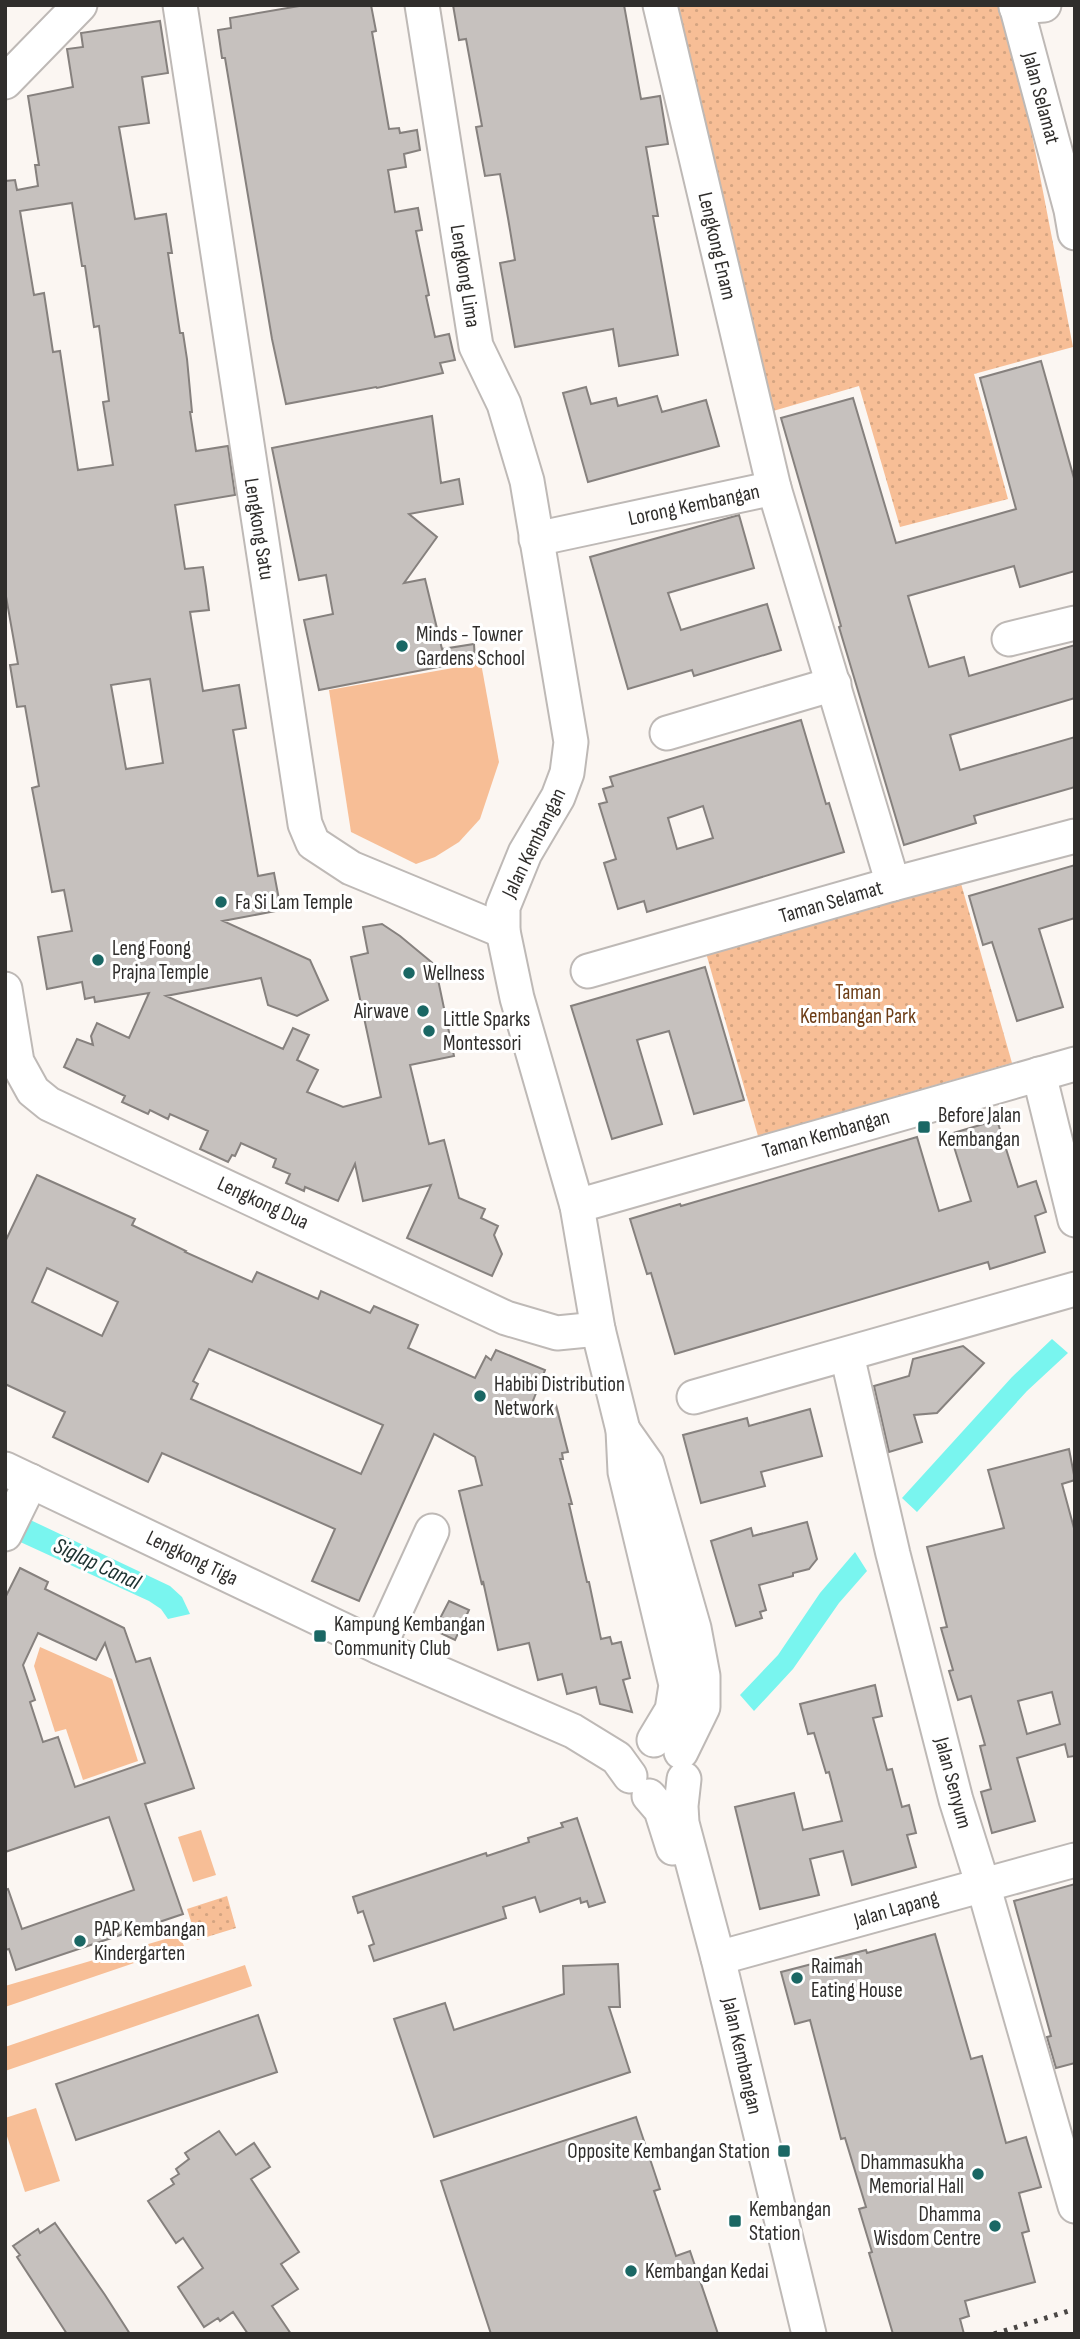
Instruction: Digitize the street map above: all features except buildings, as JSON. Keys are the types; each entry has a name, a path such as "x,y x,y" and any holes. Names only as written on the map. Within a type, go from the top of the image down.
{"street":[{"path":"5,82 80,5"},
{"name":"Lengkong Satu","path":"180,5 305,824 313,843 351,868 503,931"},
{"name":"Lengkong Lima","path":"422,5 476,346 504,404 516,442 527,481 536,540"},
{"name":"Lengkong Enam","path":"660,5 774,488"},
{"name":"Jalan Selamat","path":"1026,6 1073,217"},
{"name":"Lorong Kembangan","path":"536,540 774,488 893,884"},
{"name":"Jalan Kembangan","path":"536,540 571,742 567,773 558,797 525,853 503,907 503,931 517,998 577,1206 598,1329 623,1430 647,1464 694,1628 703,1676 703,1707 656,1765 661,1810 702,1960 791,2334"},
{"path":"1009,639 1075,623"},
{"path":"667,733 834,684"},
{"name":"Taman Selamat","path":"588,971 893,884 1075,836"},
{"name":"Lengkong Dua","path":"5,989 17,1062 33,1091 50,1104 506,1318 557,1333 598,1329"},
{"name":"Taman Kembangan","path":"577,1206 1075,1064"},
{"path":"1039,1074 1075,1220"},
{"path":"694,1397 1075,1289"},
{"name":"Jalan Senyum","path":"847,1355 893,1554 956,1800 1075,2206"},
{"name":"Lengkong Tiga","path":"15,1498 379,1647 573,1731 617,1758 656,1765"},
{"path":"379,1647 432,1531"},
{"name":"Jalan Kembangan","path":"656,1765 681,1806 682,1823 718,1958 809,2334"},
{"name":"Jalan Lapang","path":"718,1958 1075,1860"}],"green space":[{"path":"667,5 1007,5 1073,347 974,374 1008,499 900,527 859,386 759,415"},
{"path":"481,663 499,762 480,819 459,842 435,857 416,864 351,832 329,690"},
{"name":"Taman Kembangan Park","path":"958,873 1012,1063 758,1136 704,946"},
{"path":"40,1647 112,1679 138,1761 83,1780 66,1729 55,1732 34,1666"},
{"path":"201,1830 216,1875 193,1882 178,1837"},
{"path":"227,1896 236,1928 197,1940 187,1909"},
{"path":"179,1935 184,1946 5,2007 5,1986"},
{"path":"245,1965 252,1986 5,2071 5,2047"},
{"path":"36,2108 60,2181 25,2192 5,2130 5,2118"}],"water":[{"path":"1052,1339 1068,1353 1027,1391 917,1512 902,1498 1012,1377"},
{"name":"Siglap Canal","path":"5,1508 170,1586 182,1597 190,1614 168,1619 161,1609 149,1601 5,1535"},
{"path":"855,1552 867,1571 839,1603 793,1669 754,1711 740,1695 778,1655 820,1593"}],"railway":[{"path":"994,2334 1075,2309"}],"place":[{"name":"Minds - Towner Gardens School","path":"402,646"},
{"name":"Fa Si Lam Temple","path":"221,902"},
{"name":"Leng Foong Prajna Temple","path":"98,960"},
{"name":"Wellness","path":"409,973"},
{"name":"Airwave","path":"423,1011"},
{"name":"Little Sparks Montessori","path":"429,1031"},
{"name":"Before Jalan Kembangan","path":"924,1127"},
{"name":"Habibi Distribution Network","path":"480,1396"},
{"name":"Kampung Kembangan Community Club","path":"320,1636"},
{"name":"PAP Kembangan Kindergarten","path":"80,1941"},
{"name":"Raimah Eating House","path":"797,1978"},
{"name":"Opposite Kembangan Station","path":"784,2151"},
{"name":"Dhammasukha Memorial Hall","path":"978,2174"},
{"name":"Kembangan Station","path":"735,2221"},
{"name":"Dhamma Wisdom Centre","path":"995,2226"},
{"name":"Kembangan Kedai","path":"631,2271"}]}
